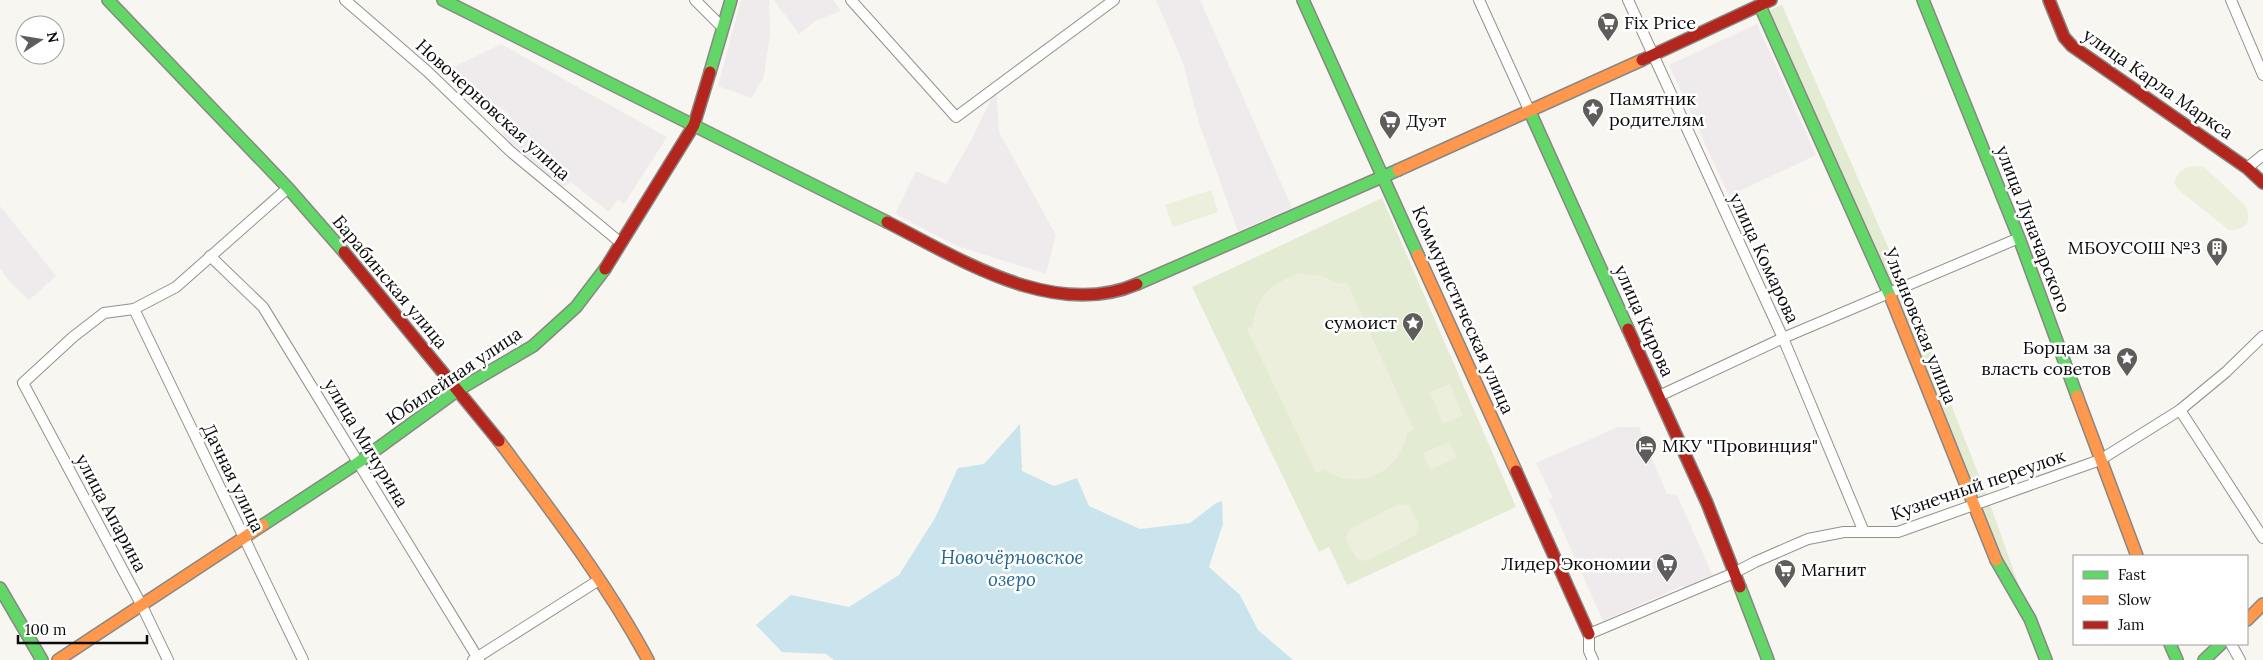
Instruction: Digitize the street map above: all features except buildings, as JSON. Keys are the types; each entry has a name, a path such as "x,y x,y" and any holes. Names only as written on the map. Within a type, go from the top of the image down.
{"street":[{"name":"Барабинская улица","path":"108,0 288,188 334,240 488,426 566,531 626,619 648,660"},
{"name":"Новочерновская улица","path":"345,0 427,72 510,151 621,243"},
{"path":"443,0 1008,281 1046,291 1088,296 1122,290 1384,177 1654,56 1766,2"},
{"path":"694,0 723,28"},
{"name":"Юбилейная улица","path":"58,660 358,462 458,390 533,346 576,307 621,243 694,126 731,0"},
{"path":"851,0 956,117 1114,0"},
{"name":"Коммунистическая улица","path":"1304,0 1589,634"},
{"name":"улица Кирова","path":"1479,0 1707,503 1768,660"},
{"name":"улица Комарова","path":"1628,0 1783,338 1864,532"},
{"name":"улица Луначарского","path":"1923,0 2019,238 2137,555"},
{"name":"улица Карла Маркса","path":"2049,0 2064,37 2072,46 2247,168 2263,183"},
{"path":"2231,0 2263,75"},
{"name":"Ульяновская улица","path":"1766,2 1889,293 1998,566 2030,618 2046,660"},
{"path":"2247,168 2263,155"},
{"path":"134,309 176,287 288,188"},
{"path":"1659,396 1783,338 2019,238"},
{"name":"улица Мичурина","path":"210,256 263,307 477,659"},
{"name":"улица Апарина","path":"134,309 104,313 73,337 23,382 142,606 168,660"},
{"name":"Дачная улица","path":"134,309 303,660"},
{"name":"Кузнечный переулок","path":"1589,634 1734,573 1808,539 1844,532 1898,532 2100,460 2180,410 2226,372 2263,336"},
{"path":"2180,410 2263,538"},
{"path":"477,659 599,580"},
{"path":"0,588 42,660"},
{"path":"2248,619 2263,604"},
{"path":"1589,634 1589,651 1593,660"},
{"path":"2170,645 2176,660"},
{"path":"2204,660 2220,645"},
{"path":"2232,645 2240,660"}],"shaded area":[{"path":"741,0 769,0 770,33 764,76 752,98 718,86"},
{"path":"774,0 833,0 841,11 815,21 799,34"},
{"path":"1156,0 1200,0 1292,208 1238,231 1199,123 1183,63"},
{"path":"1757,24 1816,155 1729,196 1669,65"},
{"path":"501,44 667,137 624,204 618,199 609,212 571,182 560,189 501,138 510,114 451,79 452,68"},
{"path":"996,88 999,132 1056,235 1046,274 957,246 895,214 916,171 946,184 972,139"},
{"path":"0,206 56,276 29,300 10,282 0,268"},
{"path":"1618,427 1639,427 1667,494 1677,495 1713,576 1684,588 1682,586 1603,621 1549,500 1553,498 1536,463"}],"green space":[{"path":"1782,5 1903,281 1890,285 1767,11"},
{"path":"2197,166 2205,168 2245,205 2248,220 2240,229 2229,230 2179,190 2174,183 2177,175 2185,168"},
{"path":"1211,190 1218,212 1173,227 1165,205"},
{"path":"1382,198 1516,507 1347,585 1329,547 1319,552 1192,287"},
{"path":"1298,273 1323,276 1339,284 1347,282 1414,430 1407,433 1404,444 1393,463 1385,470 1365,479 1354,480 1335,476 1324,469 1316,473 1246,327 1252,327 1258,306 1266,292 1279,282"},
{"path":"1906,290 1987,496 1974,500 1893,295"},
{"path":"1450,384 1463,416 1443,424 1430,392"},
{"path":"1449,442 1457,458 1430,470 1423,453"},
{"path":"1398,504 1409,505 1419,524 1416,535 1367,561 1357,559 1345,539 1350,529"},
{"path":"1990,504 2023,597 2001,565 1978,509"}],"water":[{"name":"Новочёрновское озеро","path":"1020,424 1022,471 1054,486 1077,478 1089,506 1140,529 1190,523 1216,503 1222,501 1223,524 1209,567 1240,595 1258,630 1293,660 834,660 826,654 782,652 756,625 791,595 849,607 899,575 935,518 958,468 984,464"}],"traffic: fast":[{"path":"108,0 288,188 344,252"},
{"path":"443,0 887,222"},
{"path":"710,72 731,0"},
{"path":"1303,0 1418,255"},
{"path":"1923,0 2019,238 2077,396"},
{"path":"1760,6 1891,298"},
{"path":"1530,112 1628,329"},
{"path":"1137,284 1398,170"},
{"path":"263,525 359,462 458,390 533,346 576,307 605,269"},
{"path":"1996,560 2030,619 2046,660"},
{"path":"1740,587 1768,660"},
{"path":"0,588 42,660"},
{"path":"2170,645 2177,660"},
{"path":"2204,660 2220,645"}],"traffic: slow":[{"path":"1398,170 1642,60"},
{"path":"1418,255 1516,471"},
{"path":"1891,298 1996,560"},
{"path":"2077,396 2137,555"},
{"path":"499,441 596,575 648,660"},
{"path":"58,660 263,525"},
{"path":"2248,619 2263,604"}],"traffic: jam":[{"path":"1642,60 1771,0"},
{"path":"2049,0 2064,37 2072,46 2247,168 2263,183"},
{"path":"605,269 694,125 710,72"},
{"path":"887,222 976,267 1008,280 1041,290 1073,295 1105,293 1137,284"},
{"path":"344,252 499,441"},
{"path":"1628,329 1707,503 1740,587"},
{"path":"1516,471 1589,634"}],"place":[{"name":"Fix Price","path":"1608,42"},
{"name":"Памятник родителям","path":"1593,128"},
{"name":"Дуэт","path":"1390,140"},
{"name":"МБОУСОШ №3","path":"2217,267"},
{"name":"сумоист","path":"1413,342"},
{"name":"Борцам за власть советов","path":"2127,377"},
{"name":"МКУ \"Провинция\"","path":"1646,465"},
{"name":"Лидер Экономии","path":"1667,583"},
{"name":"Магнит","path":"1785,589"}]}
